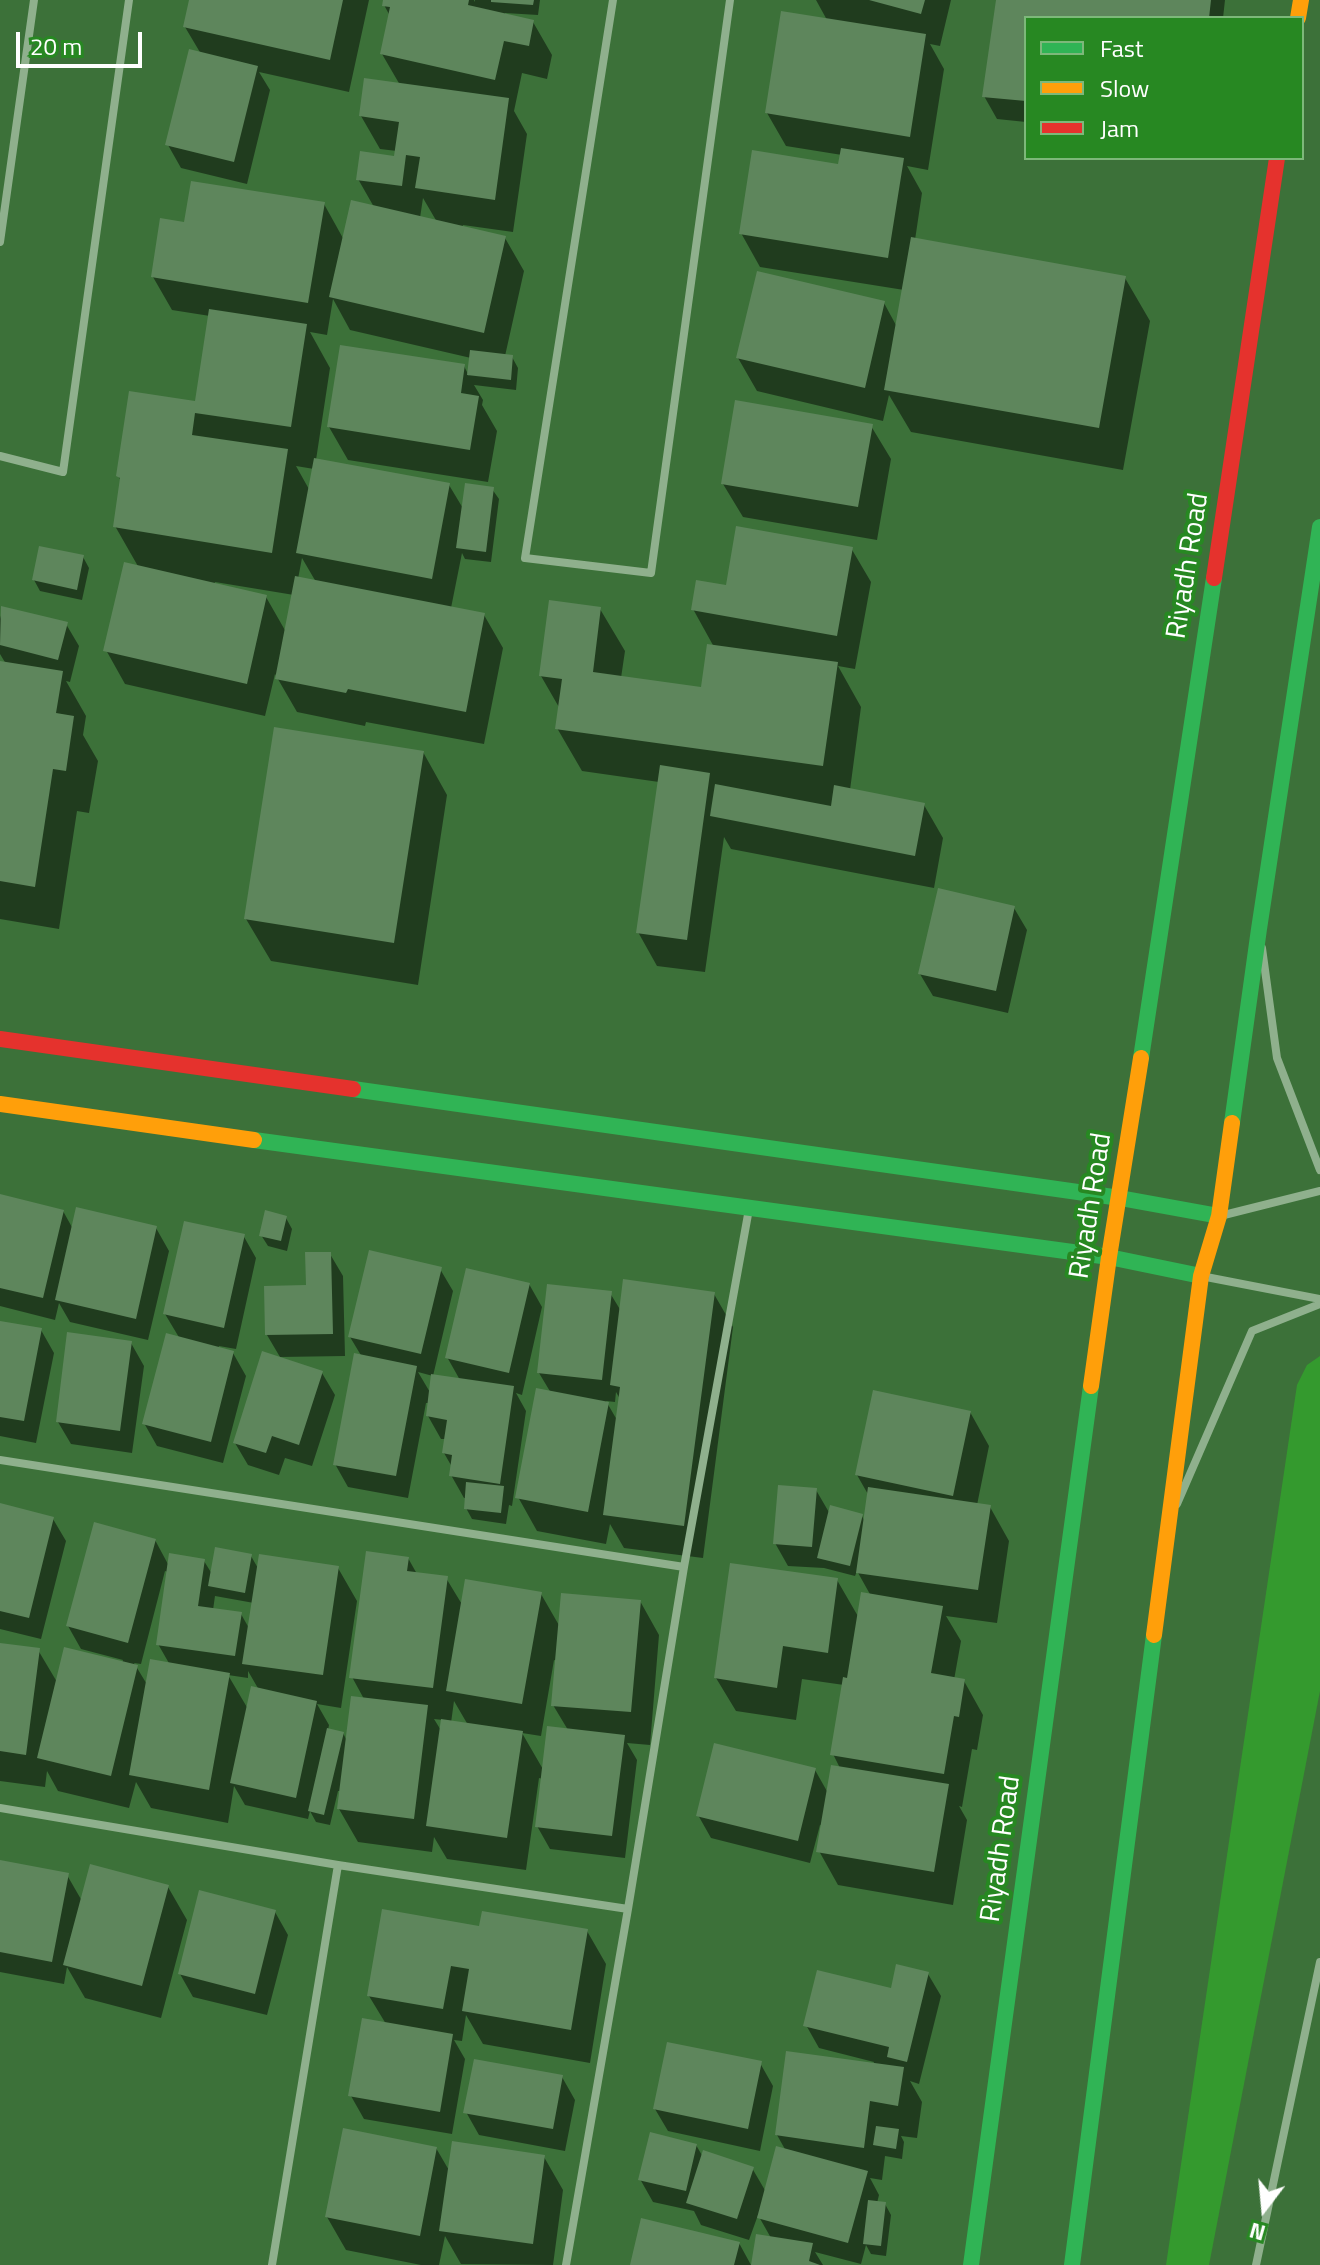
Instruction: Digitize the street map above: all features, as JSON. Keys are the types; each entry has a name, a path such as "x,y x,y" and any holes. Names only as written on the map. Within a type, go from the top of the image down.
{"street":[{"path":"0,242 34,0"},
{"path":"0,456 63,472 129,0"},
{"path":"613,0 525,558 651,573 730,0"},
{"name":"Riyadh Road","path":"971,2265 1109,1257 1277,160"},
{"path":"1072,2265 1201,1276 1219,1216 1320,527"},
{"path":"1259,929 1277,1058 1320,1170"},
{"path":"0,1039 1120,1198 1219,1216 1320,1191"},
{"path":"0,1104 1109,1257 1320,1301"},
{"path":"566,2265 684,1567 749,1209"},
{"path":"1171,1515 1252,1331 1320,1301"},
{"path":"0,1460 684,1567"},
{"path":"0,1808 338,1865 628,1909"},
{"path":"272,2265 338,1865"},
{"path":"1256,2265 1320,1962"}],"green space":[{"path":"1320,1356 1320,1691 1209,2265 1166,2265 1297,1385 1307,1365"}],"building":[{"path":"189,0 343,0 330,60 183,27"},
{"path":"383,0 469,0 468,5 534,20 529,46 504,41 495,80 380,54 390,7 382,6"},
{"path":"491,0 534,0 533,5"},
{"path":"869,0 925,0 921,14"},
{"path":"996,0 1211,0 1209,16 1024,16 1024,101 982,97"},
{"path":"781,11 926,34 910,137 765,113"},
{"path":"189,49 258,66 234,162 165,145"},
{"path":"364,78 509,98 495,200 415,188 420,157 406,155 402,186 356,180 360,151 394,156 399,122 359,116"},
{"path":"841,148 904,158 888,258 739,234 752,150 838,164"},
{"path":"191,181 325,202 308,303 151,277 160,218 184,222"},
{"path":"351,200 506,236 484,333 329,297"},
{"path":"911,237 1126,276 1099,428 884,390"},
{"path":"757,271 885,301 865,388 736,358"},
{"path":"209,309 307,324 291,427 195,413 192,435 288,449 272,553 113,527 120,478 116,476 129,391 195,401"},
{"path":"340,345 465,364 461,393 479,396 470,450 327,427"},
{"path":"470,350 513,355 511,380 467,375"},
{"path":"735,400 873,424 858,507 721,484"},
{"path":"314,458 450,483 432,579 296,553"},
{"path":"465,483 494,487 486,552 456,548"},
{"path":"736,526 853,547 837,636 691,610 696,580 726,585"},
{"path":"39,546 84,555 77,590 32,580"},
{"path":"124,562 267,595 247,684 103,651"},
{"path":"295,576 485,613 466,712 348,689 346,693 275,679"},
{"path":"549,600 601,607 593,672 701,687 707,644 838,662 823,766 555,729 562,679 539,676"},
{"path":"1,606 68,622 58,660 0,645"},
{"path":"0,661 63,671 56,713 74,716 66,771 53,769 35,887 0,881"},
{"path":"274,727 424,751 394,943 244,919"},
{"path":"660,765 710,773 687,940 636,933"},
{"path":"715,784 831,806 834,785 925,803 915,856 710,816"},
{"path":"938,888 1015,906 996,991 918,974"},
{"path":"0,1194 64,1210 43,1298 0,1288"},
{"path":"76,1207 157,1226 136,1319 55,1300"},
{"path":"265,1210 287,1216 281,1241 259,1236"},
{"path":"184,1221 245,1234 224,1328 163,1314"},
{"path":"369,1250 442,1267 421,1354 348,1337"},
{"path":"305,1252 331,1252 333,1334 265,1335 264,1286 306,1285"},
{"path":"466,1268 530,1283 509,1373 445,1358"},
{"path":"623,1279 715,1292 684,1526 603,1515 620,1387 610,1385"},
{"path":"547,1284 612,1291 602,1380 537,1373"},
{"path":"0,1321 42,1328 24,1421 0,1417"},
{"path":"67,1332 132,1341 120,1431 56,1422"},
{"path":"166,1333 234,1351 211,1442 142,1424"},
{"path":"262,1351 323,1371 299,1445 272,1436 266,1453 233,1443"},
{"path":"354,1353 417,1366 396,1476 333,1465"},
{"path":"431,1374 514,1386 500,1484 449,1476 452,1455 442,1453 447,1420 426,1416"},
{"path":"536,1388 609,1402 588,1512 515,1498"},
{"path":"873,1390 971,1411 953,1496 855,1475"},
{"path":"466,1482 504,1486 501,1513 464,1509"},
{"path":"778,1485 817,1488 812,1547 773,1544"},
{"path":"868,1487 991,1505 978,1590 856,1573"},
{"path":"0,1503 54,1517 29,1618 0,1611"},
{"path":"830,1505 863,1514 850,1566 817,1558"},
{"path":"94,1522 156,1539 128,1643 66,1626"},
{"path":"215,1547 252,1554 245,1593 208,1586"},
{"path":"366,1551 409,1557 407,1571 448,1576 433,1688 349,1678"},
{"path":"169,1553 205,1559 198,1606 242,1612 235,1656 156,1645"},
{"path":"259,1554 339,1566 323,1675 242,1664"},
{"path":"730,1563 838,1578 828,1653 783,1646 777,1688 714,1678"},
{"path":"465,1579 542,1592 522,1704 446,1691"},
{"path":"861,1592 943,1606 931,1673 965,1679 959,1717 954,1716 944,1774 830,1755"},
{"path":"561,1593 641,1600 631,1712 551,1706"},
{"path":"0,1643 40,1648 26,1755 0,1751"},
{"path":"64,1647 138,1665 111,1776 37,1758"},
{"path":"150,1659 230,1673 209,1790 129,1775"},
{"path":"251,1686 317,1701 296,1798 230,1783"},
{"path":"351,1696 428,1705 414,1819 337,1809"},
{"path":"441,1719 523,1731 507,1838 426,1826"},
{"path":"547,1726 625,1735 612,1836 535,1827"},
{"path":"327,1728 344,1732 324,1815 308,1811"},
{"path":"714,1743 816,1768 798,1841 696,1816"},
{"path":"831,1765 949,1784 934,1872 816,1852"},
{"path":"0,1860 69,1873 52,1962 0,1952"},
{"path":"90,1864 169,1885 142,1986 63,1965"},
{"path":"199,1890 276,1910 255,1994 178,1974"},
{"path":"382,1909 479,1926 482,1911 588,1929 571,2030 462,2011 469,1969 451,1966 443,2009 367,1996"},
{"path":"896,1964 929,1972 907,2062 887,2057 889,2047 803,2026 817,1970 891,1988"},
{"path":"362,2018 453,2034 440,2112 348,2096"},
{"path":"667,2042 762,2061 748,2129 653,2109"},
{"path":"786,2051 904,2067 898,2106 870,2101 864,2148 775,2135"},
{"path":"474,2059 563,2075 553,2129 463,2113"},
{"path":"876,2126 899,2129 896,2149 873,2145"},
{"path":"343,2128 437,2147 420,2236 325,2217"},
{"path":"650,2132 697,2144 686,2191 638,2180"},
{"path":"452,2141 545,2155 533,2244 439,2231"},
{"path":"776,2146 868,2171 848,2243 757,2218"},
{"path":"703,2150 754,2167 737,2219 686,2203"},
{"path":"868,2200 886,2202 881,2246 863,2244"},
{"path":"641,2218 740,2242 734,2265 630,2265"},
{"path":"756,2234 813,2243 809,2261 820,2265 751,2265"}],"traffic: fast":[{"path":"1232,1123 1320,527"},
{"path":"1141,1058 1214,578"},
{"path":"353,1089 1120,1198 1219,1216"},
{"path":"254,1140 1109,1257 1201,1276"},
{"path":"971,2265 1091,1386"},
{"path":"1072,2265 1154,1635"}],"traffic: slow":[{"path":"1298,16 1301,0"},
{"path":"1091,1386 1141,1058"},
{"path":"0,1104 254,1140"},
{"path":"1154,1635 1201,1276 1219,1216 1232,1123"}],"traffic: jam":[{"path":"1214,578 1277,160"},
{"path":"0,1039 353,1089"}]}
